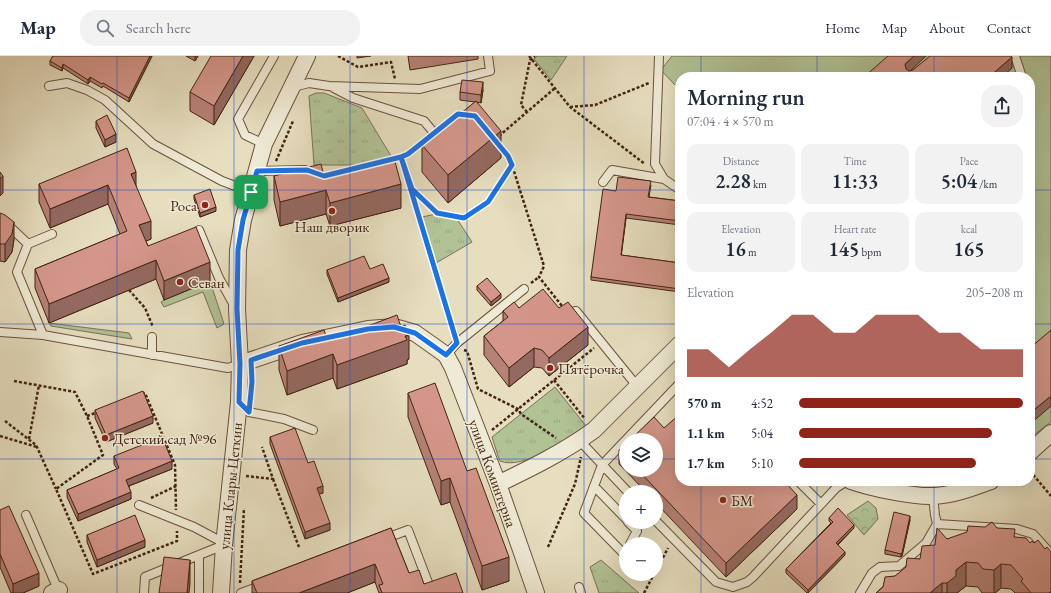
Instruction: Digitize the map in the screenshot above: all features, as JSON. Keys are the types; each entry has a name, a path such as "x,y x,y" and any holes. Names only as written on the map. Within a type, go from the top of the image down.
{"street":[{"name":"улица Клары Цеткин","path":"221,593 224,544 239,402 240,364 237,309 238,250 243,220 251,192 264,171 264,144 307,56"},
{"path":"240,364 302,343 368,329 394,327 415,333 446,355"},
{"path":"498,484 582,443 675,349"},
{"name":"улица Коминтерна","path":"446,355 453,368 481,439 536,593"},
{"path":"1035,447 1051,433"},
{"path":"867,486 915,495 933,496 965,491 978,486"}],"lane":[{"path":"264,144 245,135 238,119 274,56"},
{"path":"292,86 309,83 330,86 420,89 490,71 488,56"},
{"path":"1015,56 1020,72"},
{"path":"660,57 655,164 664,178 675,186"},
{"path":"49,86 67,83 88,90 105,100 153,144 222,181 251,192"},
{"path":"330,86 353,98 424,121 435,134"},
{"path":"264,171 307,170 313,172"},
{"path":"603,182 612,170 664,178"},
{"path":"0,220 9,226 28,244"},
{"path":"199,230 219,278 237,309"},
{"path":"44,335 17,272 28,244 52,234"},
{"path":"446,355 457,343 524,289"},
{"path":"567,313 576,311 637,386"},
{"path":"0,332 44,335 228,368 240,364"},
{"path":"152,354 153,333"},
{"path":"619,549 584,513 602,465 675,388"},
{"path":"239,402 249,412 284,419 313,430"},
{"path":"582,443 621,485"},
{"path":"594,486 619,513"},
{"path":"803,486 821,504"},
{"path":"663,528 716,582 733,587 747,582 839,486"},
{"path":"860,593 872,573 880,567 899,566 926,543 937,524 933,496"},
{"path":"140,505 177,519 224,544"},
{"path":"26,515 57,592"},
{"path":"937,524 1017,529 1033,534 1051,554"},
{"path":"379,541 408,530 432,593"},
{"path":"144,593 146,577 224,544"},
{"path":"199,555 199,593"},
{"path":"241,593 270,582"}],"path":[{"path":"338,56 358,67 391,62 397,88"},
{"path":"529,56 570,107 645,164"},
{"path":"527,112 521,105 530,60 535,56"},
{"path":"570,107 595,105 658,79"},
{"path":"555,88 495,140 508,156 512,165 544,266 538,277 567,313"},
{"path":"387,161 408,154 435,134 458,114 464,115"},
{"path":"264,171 294,120"},
{"path":"401,157 412,189 437,280 457,343 459,348 467,351 478,388 518,409 521,414 561,441"},
{"path":"412,189 437,213 464,218 488,202 512,165"},
{"path":"129,290 145,308 153,333"},
{"path":"481,439 592,349"},
{"path":"554,380 594,430"},
{"path":"14,381 75,392 87,416 103,455 56,489"},
{"path":"29,439 39,385"},
{"path":"5,421 37,447 93,574 177,541 175,465 145,393 138,396"},
{"path":"87,416 102,410"},
{"path":"0,436 37,447"},
{"path":"548,546 574,484 582,443"},
{"path":"262,447 299,547"},
{"path":"244,483 245,469"},
{"path":"245,476 273,479"},
{"path":"1035,477 1051,496"},
{"path":"140,505 143,501 176,486"},
{"path":"241,593 240,585 244,505"},
{"path":"663,557 673,538"},
{"path":"644,593 650,581"}],"green space":[{"path":"537,56 567,56 551,80 534,59"},
{"path":"672,56 1051,56 1051,422 1035,434 1035,72 675,72 675,85 661,70"},
{"path":"316,93 324,93 362,108 391,156 357,165 314,165 309,96"},
{"path":"436,214 457,219 472,242 436,263 422,217"},
{"path":"210,281 224,324 217,328 203,292 164,307 161,302 164,300"},
{"path":"49,323 129,333 132,339 51,326"},
{"path":"555,387 586,426 544,452 532,457 510,463 500,461 492,437"},
{"path":"868,501 876,508 878,519 864,535 847,515"},
{"path":"601,560 619,576 619,581 625,581 639,593 599,593 590,567"}],"building":[{"path":"53,56 150,56 129,98 90,77 88,80 63,64 62,68 50,61"},
{"path":"211,56 243,56 214,106 190,92"},
{"path":"888,56 914,56 905,64 906,69 909,71 913,70 930,56 1012,57 995,72 870,72"},
{"path":"462,80 483,82 481,95 460,92"},
{"path":"476,101 501,131 448,175 422,145"},
{"path":"107,115 116,134 105,140 96,121"},
{"path":"127,148 136,172 131,174 151,221 139,225 148,246 196,227 210,262 164,281 156,260 49,304 35,269 127,231 108,185 50,209 39,184"},
{"path":"394,158 401,184 330,203 326,190 280,202 274,176 321,164 324,176"},
{"path":"0,172 3,176 0,179"},
{"path":"618,177 651,181 648,197 675,200 675,220 626,214 621,255 675,262 675,288 591,277 603,189 616,191"},
{"name":"Роса","path":"210,189 216,207 200,213 194,195"},
{"path":"0,213 14,222 12,234 5,244 0,244"},
{"path":"364,256 370,269 383,264 389,278 338,298 327,270"},
{"path":"487,278 501,294 491,302 477,286"},
{"path":"543,289 559,308 568,302 588,327 549,358 542,350 534,348 509,368 484,336 508,317 503,311 514,302 519,308"},
{"path":"397,315 401,327 405,325 409,335 405,336 407,340 337,365 333,354 287,371 279,346 324,330 328,341"},
{"path":"1051,330 1051,396 1035,409 1035,344"},
{"path":"435,383 467,471 476,468 509,557 482,566 450,478 441,481 408,393"},
{"path":"143,391 153,416 106,435 95,410"},
{"name":"БМ","path":"654,417 664,428 675,418 675,486 789,486 797,495 726,563 663,496 663,485 652,485 645,477 663,477 663,433 637,433"},
{"path":"295,428 308,463 314,461 323,486 317,488 330,523 305,532 270,437"},
{"path":"162,437 172,461 126,480 131,492 78,514 67,490 119,468 114,456"},
{"path":"9,506 39,573 13,584 0,554 0,510"},
{"path":"838,508 854,525 836,543 845,552 808,590 786,569 833,522 829,518"},
{"path":"894,512 910,516 901,554 885,550"},
{"path":"135,515 145,540 97,560 87,535"},
{"path":"992,522 997,528 1015,529 1014,537 1026,538 1030,543 1032,541 1034,543 1038,540 1045,549 1047,547 1051,552 1051,591 1049,593 1031,593 1021,581 1023,579 1011,565 1001,564 994,570 983,569 978,563 966,562 956,570 956,576 947,583 942,583 930,593 876,593 883,587 885,577 895,576 906,567 907,558 920,559 922,546 935,545 937,528 947,539 967,532 968,526 985,527"},
{"path":"391,528 409,573 419,570 424,584 456,573 463,593 382,593 379,585 383,584 375,564 299,593 257,593 252,581"},
{"path":"164,557 190,560 187,593 159,593"}],"place":[{"name":"Роса","path":"205,205"},
{"name":"Наш дворик","path":"332,211"},
{"name":"Севан","path":"180,282"},
{"name":"Пятёрочка","path":"550,368"},
{"name":"Детский сад №96","path":"105,438"},
{"name":"БМ","path":"723,500"}],"route":[{"path":"251,192 243,220 238,250 237,309 240,343 239,402 249,412 252,382 251,360 302,343 368,329 394,327 415,333 446,355 457,343 437,280 412,189 401,157 408,154 458,114 475,116 508,156 512,165 488,202 464,218 437,213 412,189 401,157 324,176 307,170 257,171 251,192"}]}
